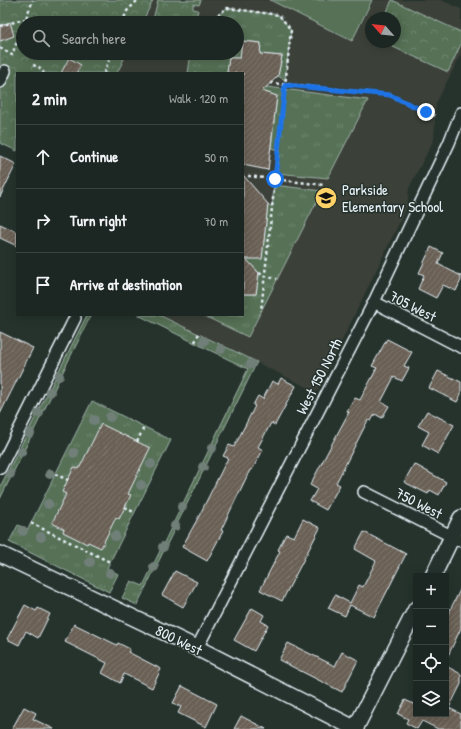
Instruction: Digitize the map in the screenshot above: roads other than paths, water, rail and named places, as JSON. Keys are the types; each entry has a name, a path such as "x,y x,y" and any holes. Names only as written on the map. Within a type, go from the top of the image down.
{"street":[{"name":"West 150 North","path":"197,648 374,302 449,143 461,113"},
{"name":"705 West","path":"374,302 461,347"},
{"path":"0,468 75,318"},
{"name":"750 West","path":"364,492 457,539"},
{"path":"435,573 457,539 461,518"},
{"name":"800 West","path":"0,555 197,648 356,729"},
{"path":"356,729 413,615"}],"place":[{"name":"Parkside Elementary School","path":"326,198"}]}
